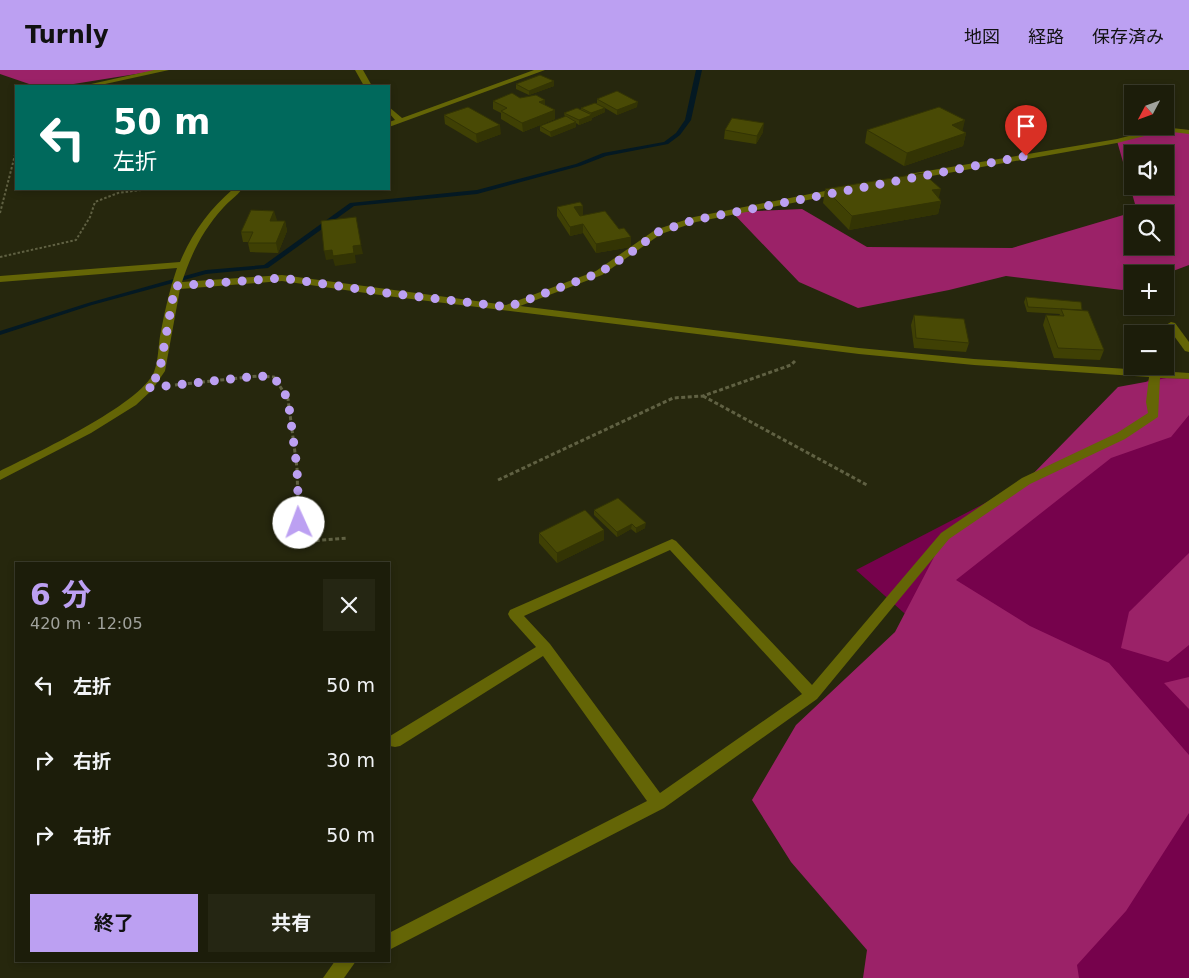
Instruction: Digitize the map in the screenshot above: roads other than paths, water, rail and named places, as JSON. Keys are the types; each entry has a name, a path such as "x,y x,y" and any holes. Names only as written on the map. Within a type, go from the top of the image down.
{"street":[{"path":"91,85 165,70"},
{"path":"359,70 367,85"},
{"path":"390,125 541,70"},
{"path":"390,110 401,121"},
{"path":"902,178 1117,141 1164,129 1189,132"},
{"path":"0,476 112,416 147,388 159,374 175,286 183,265 201,227 220,203 237,190"},
{"path":"508,307 599,273 629,254 658,232 694,220 846,190"},
{"path":"0,279 183,265"},
{"path":"175,286 282,278 387,293 808,345 974,362 1124,372"},
{"path":"1174,329 1189,349"},
{"path":"390,941 658,803 812,695 945,536 1026,481 1121,436 1154,414 1152,402 1155,375"},
{"path":"1172,375 1189,376"},
{"path":"658,803 545,648 515,614 672,544 812,695"},
{"path":"395,741 545,648"},
{"path":"332,978 346,962"}],"waterway":[{"path":"0,333 90,304 206,272 266,267 352,204 477,192 578,165 605,154 666,143 678,134 688,120 699,70"}]}
